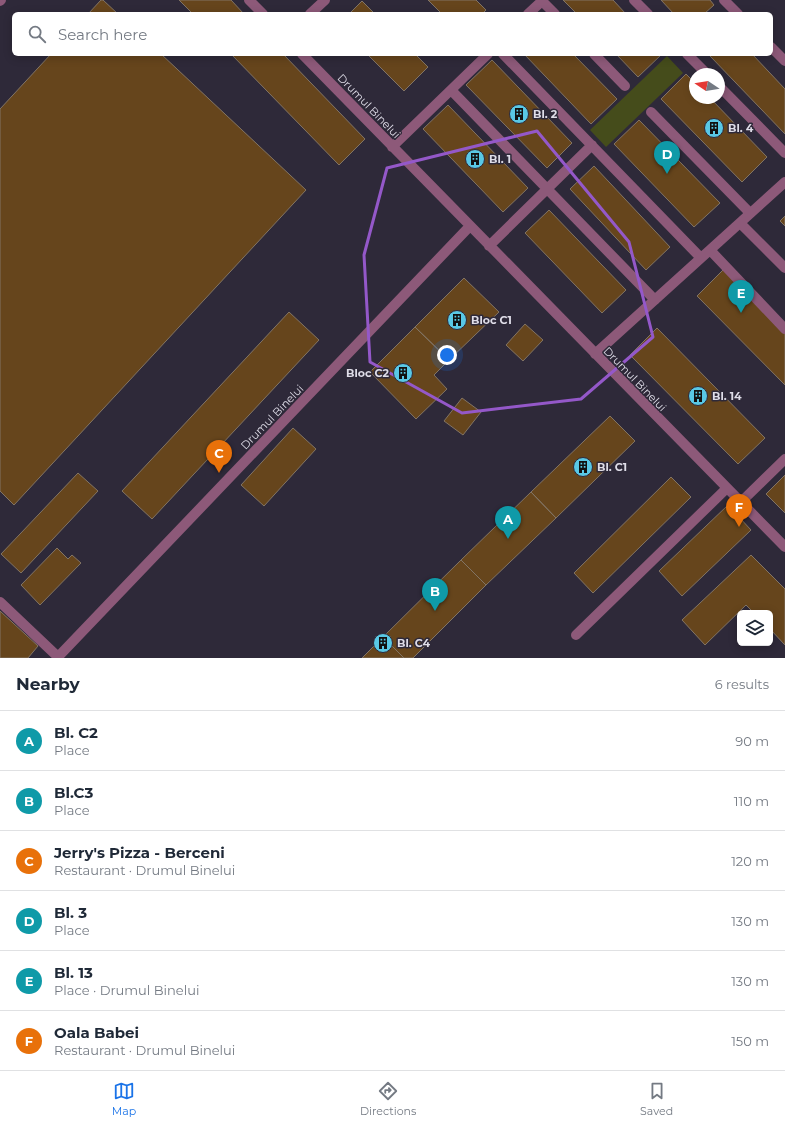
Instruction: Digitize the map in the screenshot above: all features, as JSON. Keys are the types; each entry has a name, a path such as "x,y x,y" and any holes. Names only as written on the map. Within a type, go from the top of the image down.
{"street":[{"path":"249,0 261,12"},
{"path":"312,12 325,0"},
{"path":"530,12 542,0 553,12"},
{"path":"634,0 646,12"},
{"path":"724,0 734,12"},
{"path":"773,49 785,61"},
{"name":"Drumul Binelui","path":"304,56 785,547"},
{"path":"392,147 486,56"},
{"path":"505,56 701,258"},
{"path":"596,56 625,86"},
{"path":"691,56 702,68"},
{"path":"451,90 655,300"},
{"path":"725,92 785,153"},
{"path":"651,112 750,213"},
{"path":"489,246 592,145"},
{"path":"595,354 785,182"},
{"path":"740,223 785,268"},
{"name":"Drumul Binelui","path":"58,658 470,226"},
{"path":"710,250 785,329"},
{"path":"741,502 785,459"},
{"path":"576,635 727,488"},
{"path":"0,602 58,658"}],"highlighted area":[{"path":"537,131 629,242 653,337 581,399 462,413 370,362 364,255 387,168"}],"green space":[{"path":"667,56 683,73 606,147 590,130"}],"building":[{"path":"101,0 103,0 116,12 90,12"},
{"path":"179,0 231,0 242,12 191,12"},
{"path":"428,0 476,0 486,10 484,12 440,12"},
{"path":"563,0 613,0 624,12 575,12"},
{"path":"661,0 710,0 714,5 706,12 672,12"},
{"path":"362,1 373,12 351,12"},
{"path":"49,56 163,56 306,190 14,505 0,491 0,109"},
{"path":"233,56 285,56 365,139 339,165"},
{"path":"369,56 417,56 428,67 404,91"},
{"path":"526,56 575,56 617,99 591,124"},
{"path":"618,56 660,56 638,77"},
{"path":"710,56 754,56 785,89 785,134 725,72 725,68 722,68"},
{"name":"Bl. 2","path":"492,60 572,143 547,168 466,85"},
{"name":"Bl. 4","path":"686,74 689,77 689,104 716,104 767,157 742,182 661,99"},
{"name":"Bl. 1","path":"448,105 528,188 503,212 423,129"},
{"path":"639,120 720,203 694,227 614,144"},
{"path":"594,166 670,247 646,270 570,189"},
{"path":"549,210 626,290 602,313 525,233"},
{"path":"785,216 785,226 780,221"},
{"path":"724,269 785,331 785,385 697,296"},
{"name":"Bloc C1","path":"464,278 499,312 449,360 415,327"},
{"path":"289,312 319,340 152,519 122,491"},
{"path":"525,324 543,340 523,361 506,345"},
{"name":"Bloc C2","path":"415,327 449,360 434,375 447,389 416,419 370,372"},
{"name":"Bl. 14","path":"657,328 765,438 738,464 630,355"},
{"path":"462,398 481,412 463,435 444,421"},
{"name":"Bl. C1","path":"610,416 635,441 556,518 531,492"},
{"path":"293,428 316,449 264,506 241,485"},
{"path":"78,473 98,491 21,573 1,554"},
{"path":"785,475 785,513 766,494"},
{"path":"671,477 691,497 593,593 574,573"},
{"path":"531,492 556,518 486,585 461,560"},
{"path":"728,505 751,530 682,596 659,571"},
{"path":"57,548 68,559 72,555 81,563 40,605 21,585"},
{"path":"751,555 785,589 785,645 773,632 773,610 751,610 746,605 741,610 737,610 737,614 705,645 682,620"},
{"path":"461,560 486,585 413,658 404,658 383,637"},
{"path":"0,611 38,646 28,658 0,658"},
{"name":"Bl. C4","path":"383,637 404,658 362,658"}],"place":[{"name":"Bl. 2","path":"519,114"},
{"name":"Bl. 4","path":"714,128"},
{"name":"Bl. 1","path":"475,159"},
{"name":"Bl. 3","path":"667,174"},
{"name":"Bl. 13","path":"741,313"},
{"name":"Bloc C1","path":"457,320"},
{"name":"Bloc C2","path":"403,373"},
{"name":"Bl. 14","path":"698,396"},
{"name":"Bl. C1","path":"583,467"},
{"name":"Jerry's Pizza - Berceni","path":"219,473"},
{"name":"Oala Babei","path":"739,527"},
{"name":"Bl. C2","path":"508,539"},
{"name":"Bl.C3","path":"435,611"},
{"name":"Bl. C4","path":"383,643"}]}
